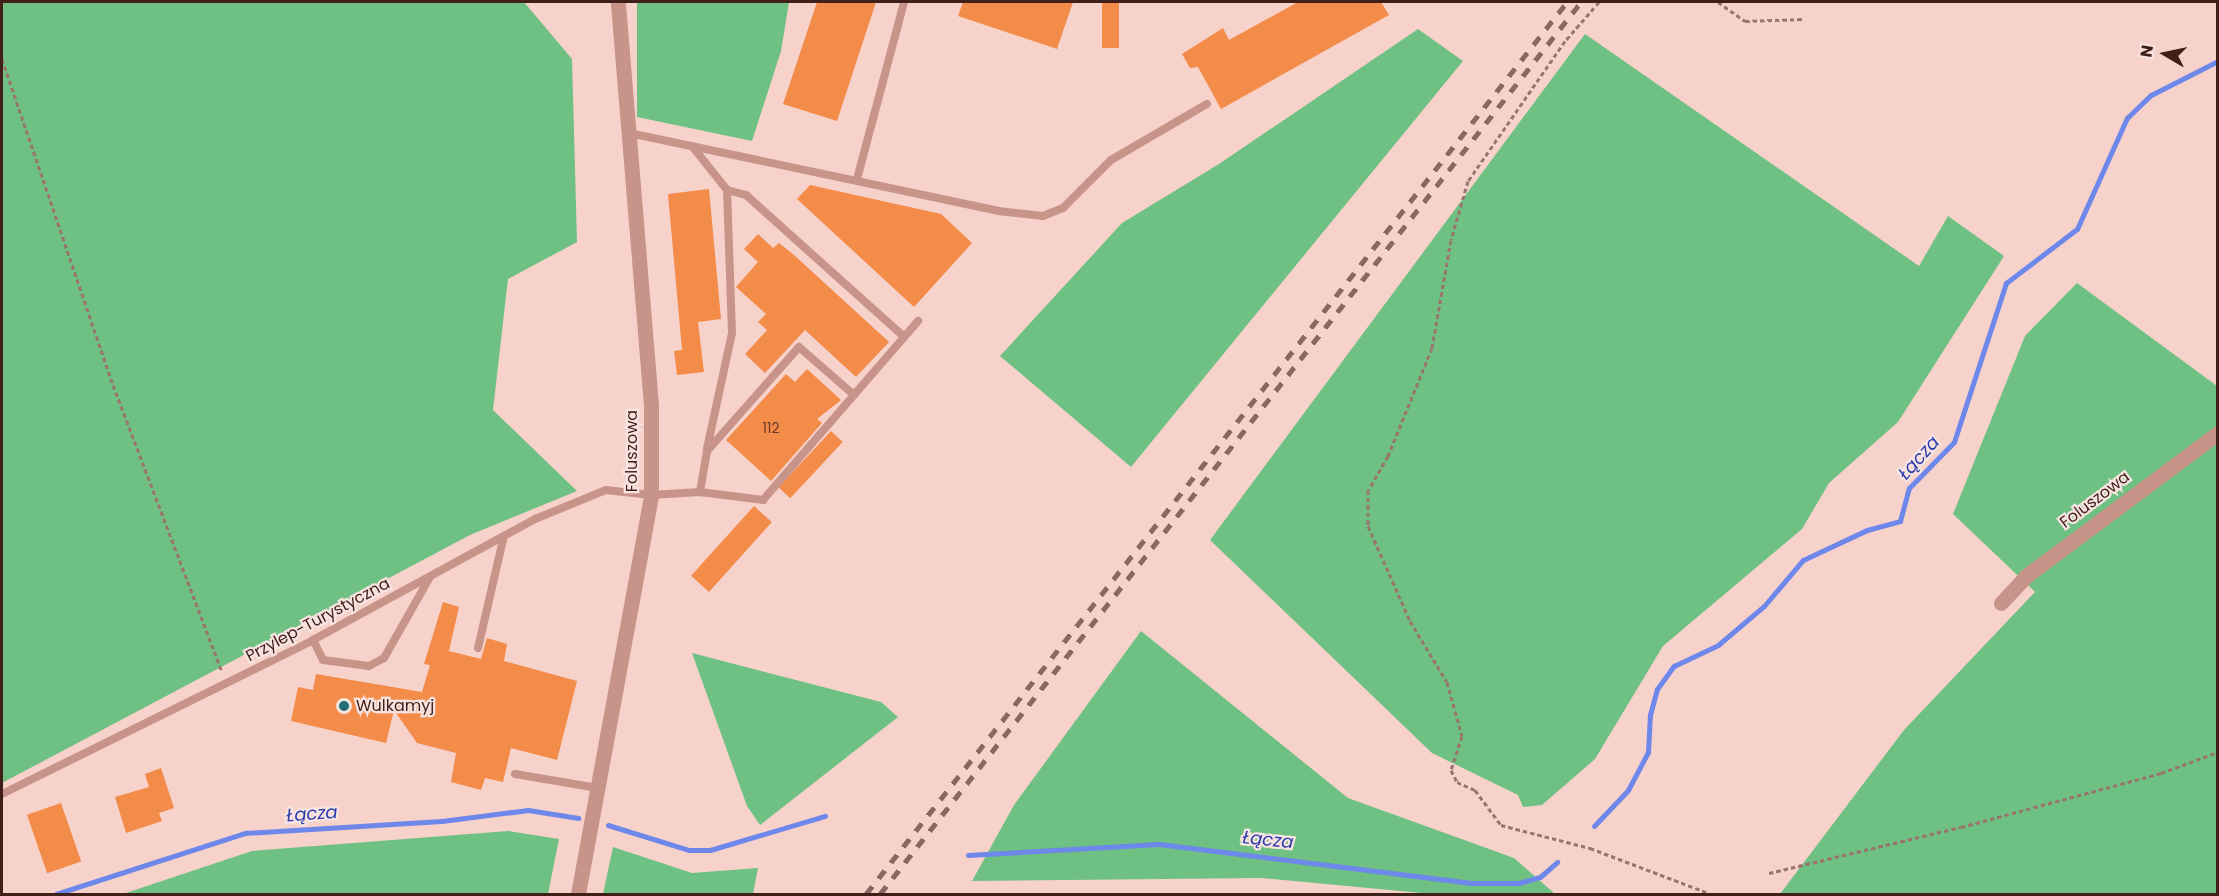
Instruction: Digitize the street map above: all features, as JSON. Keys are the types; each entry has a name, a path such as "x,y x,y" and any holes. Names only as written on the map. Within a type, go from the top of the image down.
{"street":[{"name":"Foluszowa","path":"578,894 600,789 651,495 651,405 618,2"},
{"name":"Foluszowa","path":"2001,603 2026,576 2217,433"}],"lane":[{"path":"857,179 904,2"},
{"path":"629,133 857,179 998,211 1043,216 1063,208 1112,160 1207,104"},
{"path":"692,146 727,190 732,333 700,492"},
{"path":"727,190 746,195 904,337"},
{"path":"707,451 799,347 854,395 918,321"},
{"name":"Przylep-Turystyczna","path":"2,794 313,640 430,576 503,540 535,519 606,490 651,495 700,492 763,500 854,395"},
{"path":"478,648 503,540"},
{"path":"313,640 323,660 369,666 384,658 430,576"},
{"path":"515,774 600,789"}],"path":[{"path":"1599,2 1565,41 1468,181 1451,240 1432,348 1388,456 1368,490 1368,526 1410,621 1447,682 1462,736 1450,770 1457,782 1475,790 1501,825 1590,848 1712,894"},
{"path":"1718,2 1745,21 1804,19"},
{"path":"2,59 113,385 171,530 201,627 226,682"},
{"path":"1769,873 1972,824 2161,773 2217,752"}],"green space":[{"path":"2,2 524,2 572,59 577,242 508,279 493,410 577,491 470,535 2,783"},
{"path":"637,2 789,2 781,51 752,141 637,117"},
{"path":"1418,29 1463,61 1131,467 1000,356 1122,223 1219,164"},
{"path":"1585,34 1919,266 1948,216 2004,256 1898,422 1829,483 1802,529 1663,646 1595,759 1542,805 1523,807 1518,795 1432,753 1210,540"},
{"path":"2077,283 2217,386 2217,894 1780,894 1904,730 2035,592 1953,514 2025,336"},
{"path":"1141,631 1348,798 1514,858 1555,894 1432,894 1262,878 972,881 1014,805"},
{"path":"692,653 881,702 898,717 760,825 747,806"},
{"path":"508,831 559,839 548,894 123,894 252,851"},
{"path":"613,847 692,873 758,868 753,894 603,894"}],"building":[{"path":"817,2 876,2 837,121 783,104"},
{"path":"963,2 1073,2 1057,49 958,16"},
{"path":"1102,2 1119,2 1119,48 1102,48"},
{"path":"1298,2 1381,2 1389,15 1221,109 1198,67 1190,68 1182,54 1223,28 1229,40"},
{"path":"810,185 941,214 972,243 914,307 797,199"},
{"path":"709,189 721,319 698,322 704,372 677,375 674,351 682,350 668,194"},
{"path":"758,234 773,248 779,243 794,255 889,342 856,377 805,330 765,373 745,354 767,330 758,322 766,314 736,287 758,262 744,249"},
{"path":"807,369 841,400 817,419 822,423 771,481 726,440 786,374 795,382"},
{"path":"831,431 843,442 790,498 778,487"},
{"path":"754,506 772,522 709,592 691,576"},
{"path":"443,602 459,607 449,651 481,659 487,638 507,644 504,661 577,681 557,760 511,748 503,782 485,778 481,790 451,782 456,753 417,743 394,710 386,743 291,721 298,687 313,690 316,674 422,692 430,665 424,664"},
{"path":"161,768 174,808 159,813 162,821 126,833 115,797 149,787 145,774"},
{"path":"61,803 81,862 47,873 27,815"}],"waterway":[{"name":"Łącza","path":"1594,826 1628,790 1648,752 1650,715 1657,689 1674,666 1718,645 1764,606 1803,560 1867,530 1900,521 1909,488 1954,442 2006,283 2077,229 2127,118 2151,95 2218,61"},
{"name":"Łącza","path":"56,894 245,833 442,821 528,810 578,818"},
{"name":"Łącza","path":"608,825 689,850 710,850 825,816"},
{"name":"Łącza","path":"968,855 1159,844 1472,883 1519,883 1540,877 1557,862"}],"railway":[{"path":"866,894 1567,2"},
{"path":"880,894 1581,2"}],"place":[{"name":"Wulkamyj","path":"344,706"}]}
